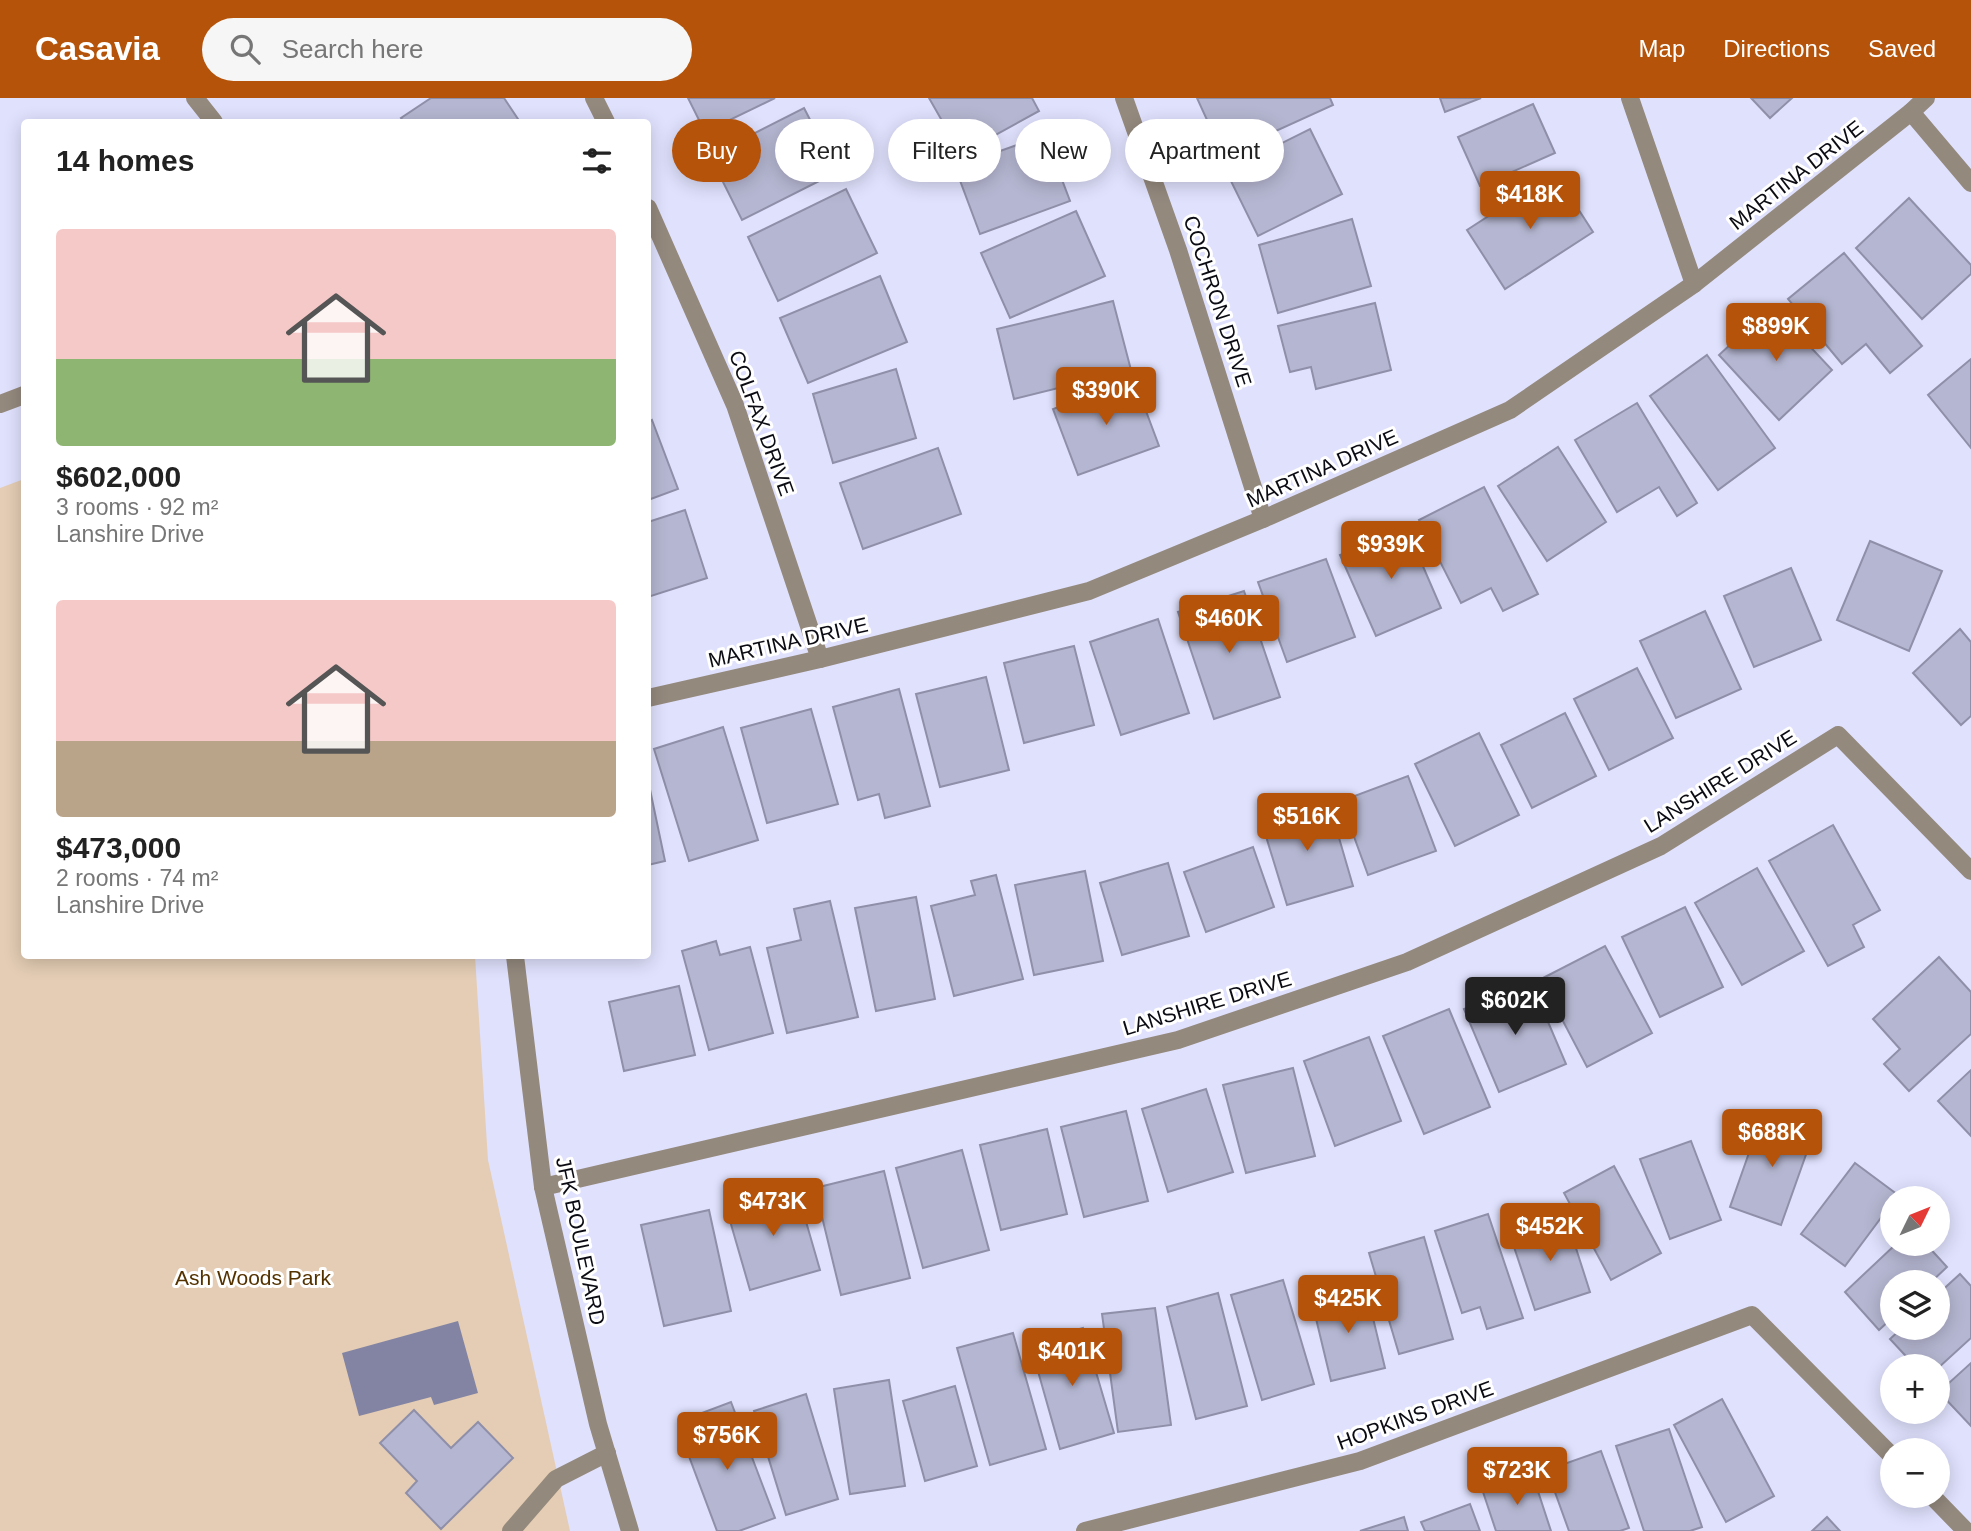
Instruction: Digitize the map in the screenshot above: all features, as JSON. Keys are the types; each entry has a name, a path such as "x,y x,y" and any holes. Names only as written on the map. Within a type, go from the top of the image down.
{"street":[{"path":"195,98 212,119"},
{"path":"594,98 604,119"},
{"name":"COCHRON DRIVE","path":"1124,98 1178,250 1263,519"},
{"path":"1630,98 1694,284"},
{"name":"MARTINA DRIVE","path":"651,697 820,659 1089,591 1263,519 1510,410 1694,284 1926,98"},
{"path":"1911,112 1971,183"},
{"name":"COLFAX DRIVE","path":"651,215 735,405 820,659"},
{"path":"0,404 21,396"},
{"name":"LANSHIRE DRIVE","path":"542,1187 1178,1040 1407,962 1661,846 1838,735 1971,871"},
{"name":"JFK BOULEVARD","path":"515,959 542,1187 607,1453 630,1531"},
{"name":"HOPKINS DRIVE","path":"1085,1531 1360,1461 1752,1315 1880,1444"},
{"path":"511,1531 556,1479 607,1453"},
{"path":"1944,1508 1966,1531"}],"green space":[{"name":"Ash Woods Park","path":"21,480 21,959 475,959 488,1160 570,1531 0,1531 0,488"}],"water":[{"path":"458,1321 478,1393 434,1405 431,1397 359,1416 342,1353"}],"building":[{"path":"431,98 504,98 518,119 402,119"},
{"path":"688,98 775,98 732,119 698,119"},
{"path":"929,98 1032,98 1039,111 1024,119 1015,119 1015,124 1001,132 1001,119 941,119"},
{"path":"1197,98 1330,98 1333,105 1284,127 1284,119 1207,119"},
{"path":"1440,98 1481,98 1445,112"},
{"path":"1751,98 1792,98 1770,118"},
{"path":"1533,104 1555,153 1480,186 1458,137"},
{"path":"804,108 810,119 782,119"},
{"path":"775,123 775,182 817,182 742,220 723,182 761,182 761,130"},
{"path":"1310,129 1342,194 1258,236 1231,182 1284,182 1284,142"},
{"path":"1015,146 1015,182 1063,182 1070,201 980,234 961,182 1001,182 1001,151"},
{"path":"1555,173 1593,232 1505,289 1467,230"},
{"path":"846,189 877,253 778,301 748,237"},
{"path":"1909,198 1971,265 1971,274 1922,319 1856,248"},
{"path":"1076,211 1105,276 1010,318 981,253"},
{"path":"1352,219 1371,286 1278,313 1259,245"},
{"path":"1844,253 1922,346 1890,373 1866,344 1842,364 1788,299"},
{"path":"880,276 907,342 808,383 780,318"},
{"path":"1113,301 1131,370 1014,399 997,329"},
{"path":"1375,303 1391,370 1316,389 1311,367 1290,372 1278,326"},
{"path":"1772,306 1832,370 1779,420 1719,355"},
{"path":"1707,355 1775,448 1718,490 1650,396"},
{"path":"1971,359 1971,448 1928,395"},
{"path":"896,369 916,438 833,463 813,394"},
{"path":"1134,379 1159,446 1078,475 1053,409"},
{"path":"1637,403 1697,503 1677,516 1659,487 1617,512 1575,440"},
{"path":"651,420 678,489 651,499"},
{"path":"1558,447 1606,522 1547,561 1498,486"},
{"path":"938,448 961,514 863,549 840,483"},
{"path":"1484,487 1538,594 1503,611 1491,588 1461,603 1419,520"},
{"path":"685,510 707,578 651,596 651,521"},
{"path":"1406,527 1441,608 1376,636 1340,555"},
{"path":"1870,541 1942,571 1909,651 1837,620"},
{"path":"1326,559 1355,637 1287,662 1258,582"},
{"path":"1791,568 1821,640 1754,667 1724,596"},
{"path":"1244,591 1280,697 1214,719 1178,612"},
{"path":"1705,611 1741,689 1676,718 1640,641"},
{"path":"1158,619 1189,713 1121,735 1090,642"},
{"path":"1960,629 1971,642 1971,716 1961,725 1913,673"},
{"path":"1074,646 1094,725 1024,743 1004,663"},
{"path":"1637,668 1673,738 1609,770 1574,699"},
{"path":"986,677 1009,770 940,787 916,694"},
{"path":"899,689 930,806 885,818 879,794 858,800 833,707"},
{"path":"811,709 838,804 767,823 741,728"},
{"path":"1565,713 1596,776 1532,808 1501,745"},
{"path":"723,727 758,840 689,861 654,749"},
{"path":"1479,733 1519,815 1455,846 1415,764"},
{"path":"1408,776 1436,851 1368,875 1341,801"},
{"path":"651,794 665,861 651,864"},
{"path":"1328,800 1353,886 1287,905 1261,820"},
{"path":"1833,825 1880,910 1853,925 1864,947 1828,966 1769,861"},
{"path":"1253,847 1274,907 1206,932 1184,872"},
{"path":"1168,863 1189,936 1122,955 1100,883"},
{"path":"1757,868 1804,951 1742,985 1695,903"},
{"path":"1085,871 1103,961 1034,975 1015,885"},
{"path":"996,875 1023,979 954,996 931,906 975,895 971,881"},
{"path":"916,897 935,999 876,1011 855,908"},
{"path":"830,901 858,1017 787,1033 767,948 801,940 794,909"},
{"path":"1685,907 1723,987 1660,1017 1622,937"},
{"path":"716,941 720,955 750,947 773,1033 709,1050 682,951"},
{"path":"1605,946 1652,1033 1587,1067 1541,979"},
{"path":"1939,957 1971,992 1971,1034 1909,1091 1884,1064 1900,1049 1873,1019"},
{"path":"1531,982 1566,1064 1499,1092 1464,1009"},
{"path":"679,986 695,1055 624,1071 609,1002"},
{"path":"1449,1009 1490,1107 1424,1134 1383,1036"},
{"path":"1369,1037 1401,1121 1335,1146 1304,1061"},
{"path":"1293,1068 1315,1156 1246,1173 1223,1085"},
{"path":"1971,1070 1971,1136 1938,1101"},
{"path":"1206,1089 1233,1172 1168,1192 1142,1109"},
{"path":"1126,1111 1148,1201 1084,1217 1061,1127"},
{"path":"1763,1113 1814,1132 1781,1225 1730,1207"},
{"path":"1047,1129 1067,1214 1001,1230 980,1145"},
{"path":"1691,1141 1721,1220 1670,1239 1640,1159"},
{"path":"962,1150 989,1250 923,1268 896,1168"},
{"path":"1855,1163 1886,1186 1880,1186 1880,1219 1845,1266 1801,1234"},
{"path":"1614,1166 1661,1253 1611,1280 1564,1193"},
{"path":"884,1171 910,1278 841,1295 815,1188"},
{"path":"796,1187 820,1270 750,1290 726,1207"},
{"path":"709,1210 731,1311 664,1326 641,1225"},
{"path":"1488,1214 1523,1318 1487,1329 1480,1307 1462,1313 1435,1231"},
{"path":"1566,1217 1590,1292 1535,1310 1510,1235"},
{"path":"1424,1237 1453,1339 1399,1354 1369,1253"},
{"path":"1883,1256 1937,1256 1947,1267 1944,1270 1880,1270 1879,1330 1845,1292"},
{"path":"1960,1274 1971,1286 1971,1338 1950,1357 1950,1354 1904,1354 1891,1340 1950,1340 1950,1283"},
{"path":"1283,1280 1314,1384 1262,1400 1231,1295"},
{"path":"1366,1289 1385,1368 1331,1381 1312,1302"},
{"path":"1218,1293 1247,1406 1196,1419 1167,1307"},
{"path":"1155,1308 1171,1425 1118,1432 1102,1314"},
{"path":"1083,1328 1114,1433 1060,1449 1030,1343"},
{"path":"1013,1333 1046,1449 990,1465 957,1348"},
{"path":"1971,1363 1971,1426 1950,1404 1950,1382"},
{"path":"889,1380 905,1486 850,1494 834,1389"},
{"path":"955,1386 977,1466 925,1481 903,1401"},
{"path":"806,1394 838,1499 786,1515 754,1411"},
{"path":"1722,1399 1774,1496 1726,1522 1674,1425"},
{"path":"731,1402 775,1518 739,1531 717,1531 681,1435 704,1427 699,1414"},
{"path":"414,1410 451,1448 478,1422 513,1458 441,1529 406,1493 417,1481 380,1443"},
{"path":"1669,1429 1702,1527 1690,1531 1644,1531 1616,1446"},
{"path":"1601,1451 1629,1528 1620,1531 1569,1531 1547,1470"},
{"path":"1533,1476 1551,1531 1496,1531 1483,1492"},
{"path":"1470,1504 1480,1531 1425,1531 1421,1522"},
{"path":"1404,1517 1408,1531 1360,1531"},
{"path":"1827,1517 1840,1531 1812,1531"}]}
